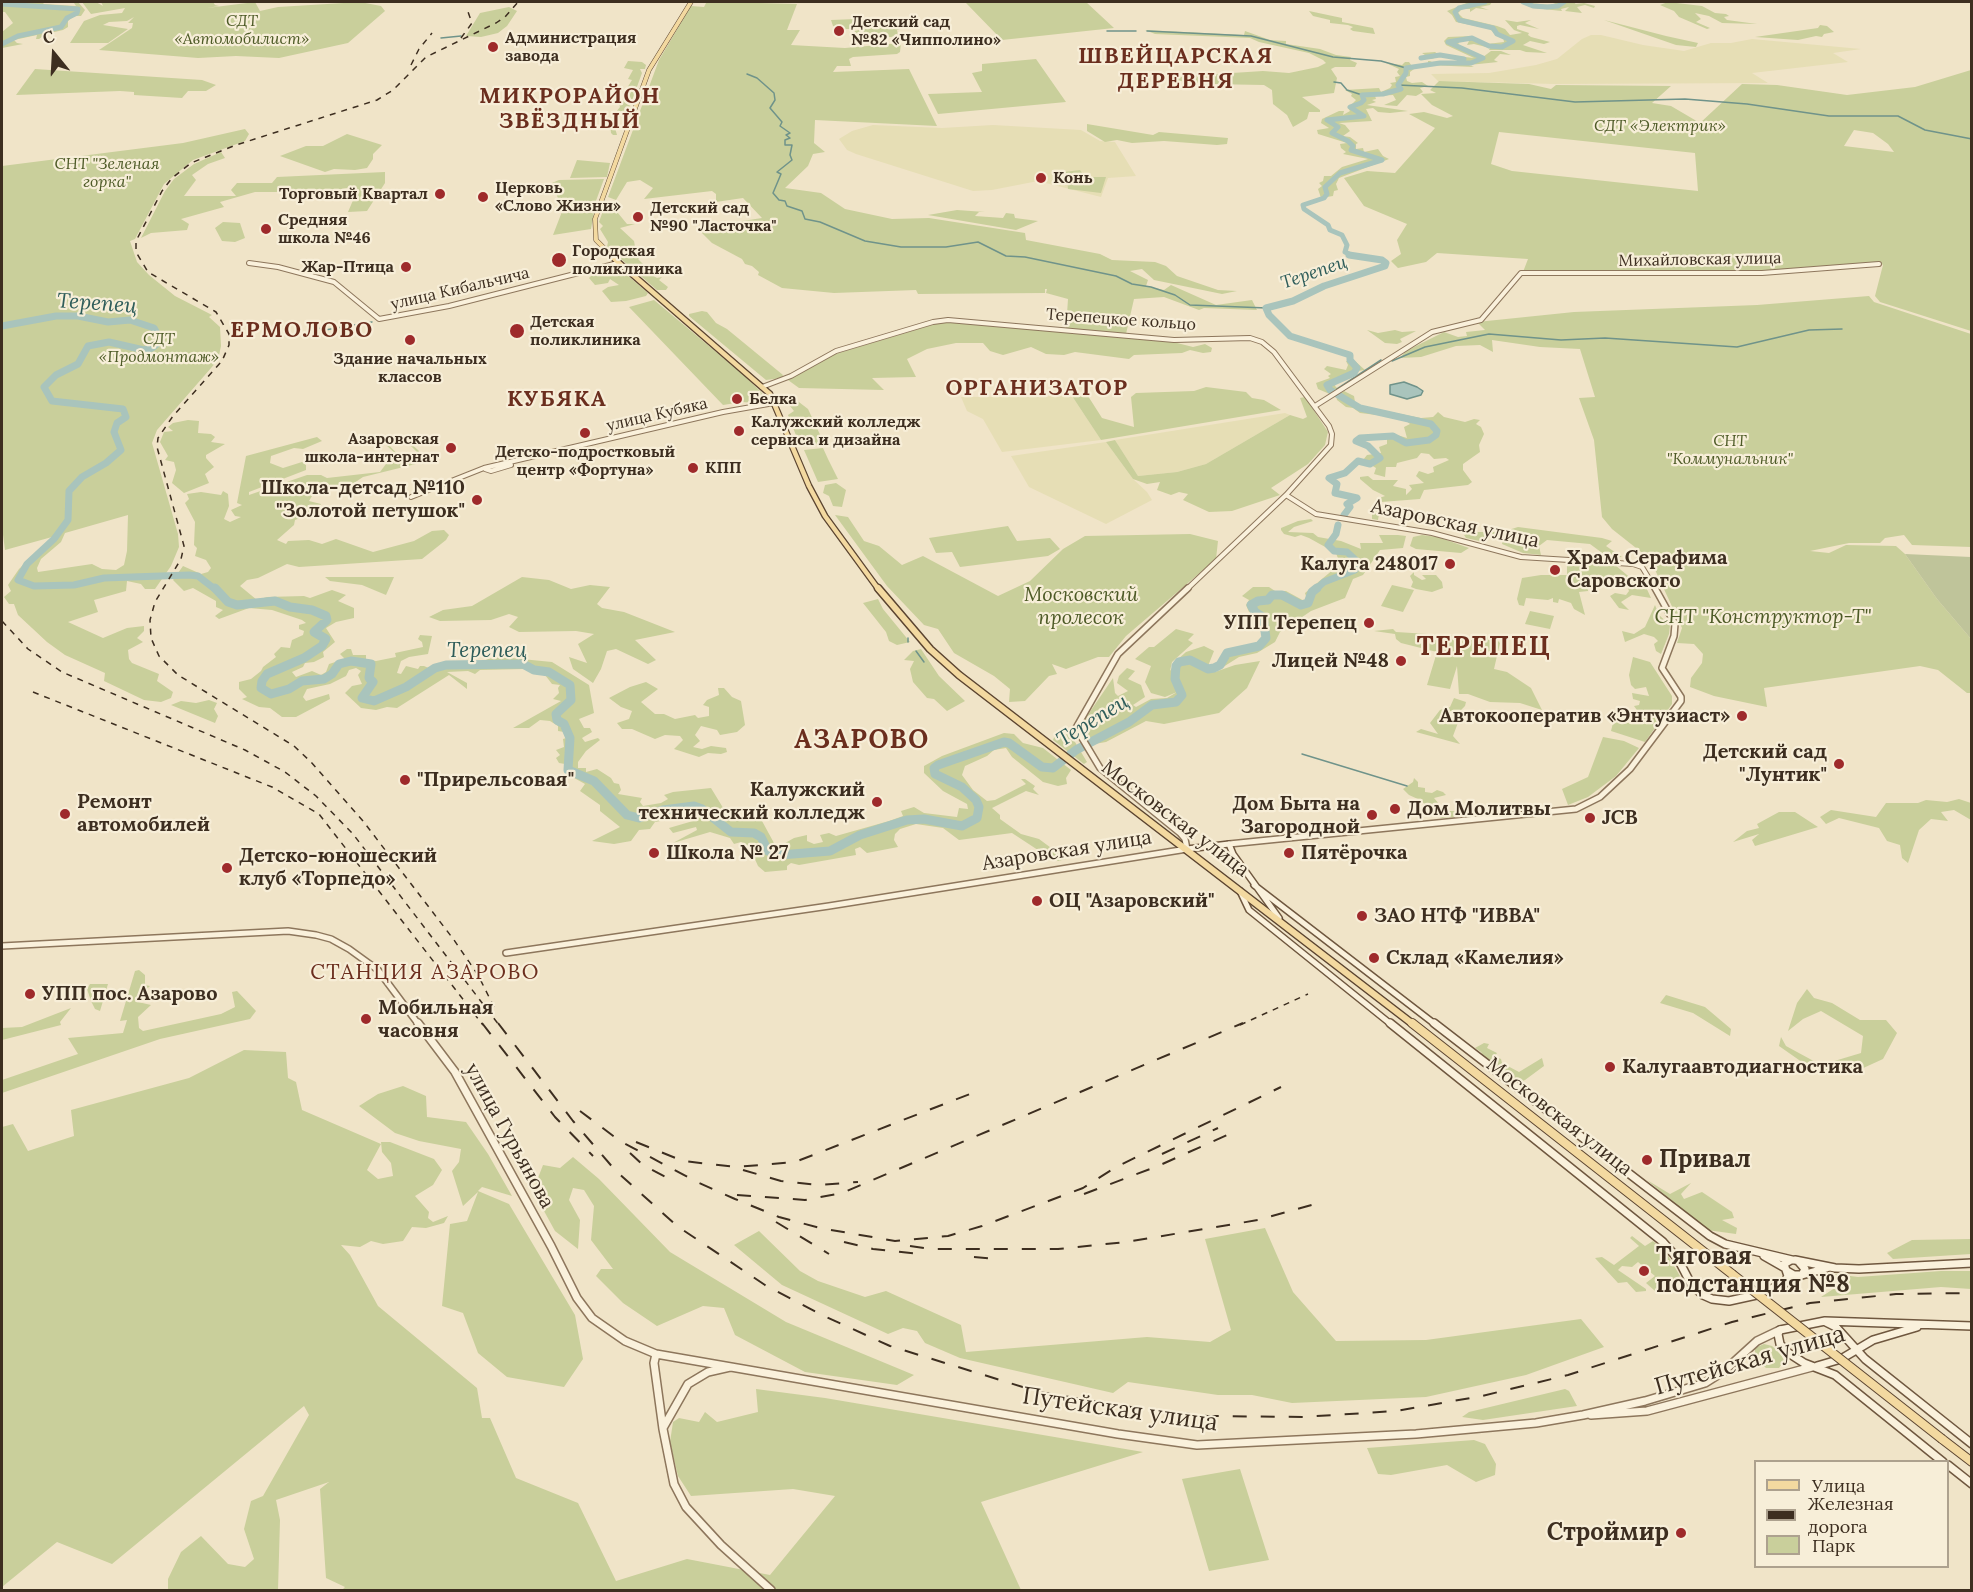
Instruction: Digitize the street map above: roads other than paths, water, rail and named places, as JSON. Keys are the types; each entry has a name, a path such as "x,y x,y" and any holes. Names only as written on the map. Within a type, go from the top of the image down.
{"main road":[{"name":"Московская улица","path":"691,2 649,70 596,219 594,231 596,240 618,263 762,387 774,403 809,486 840,539 886,599 930,649 985,696 1279,918 1971,1462"}],"street":[{"name":"улица Кибальчича","path":"249,263 278,267 334,282 379,319 449,306 618,263"},
{"name":"Михайловская улица","path":"1315,406 1432,332 1481,320 1521,273 1762,273 1879,264"},
{"name":"Терепецкое кольцо","path":"762,387 790,376 836,351 933,322 963,320 1174,340 1250,338 1262,342 1274,352 1329,426 1332,434 1331,445 1286,495 1118,654 1076,728 1100,768 1180,833 1185,839 1187,849"},
{"name":"улица Кубяка","path":"411,497 484,468 496,470 774,403"},
{"name":"Азаровская улица","path":"506,953 829,906 1187,849 1559,812 1585,806 1600,797 1630,770 1681,701 1662,669 1674,636 1675,624 1642,567 1633,564 1511,555 1432,533 1316,514 1286,495"},
{"path":"1229,844 1254,885 1279,918"},
{"path":"1254,885 1710,1236 1725,1244 1755,1252 1835,1268"},
{"path":"1238,888 1252,912 1648,1229 1672,1251 1691,1284 1703,1295 1712,1299 1730,1301 1761,1294 1819,1269 1875,1269 1971,1263"},
{"path":"1272,909 1280,905"},
{"path":"1252,912 1262,906"},
{"name":"улица Гурьянова","path":"2,946 288,932 324,937 349,949 378,970 455,1072 551,1246 577,1298 592,1318 625,1341 656,1354"},
{"path":"1755,1252 1786,1270 1801,1275"},
{"path":"1783,1285 1787,1280 1785,1262 1793,1260 1804,1267 1801,1275"},
{"path":"1825,1321 1836,1328 1857,1351 1910,1396 1971,1444"},
{"name":"Путейская улица","path":"656,1354 1118,1434 1197,1445 1416,1434 1536,1423 1644,1401 1705,1383 1724,1371 1757,1341 1780,1330 1811,1322 1971,1326"},
{"name":"Путейская улица","path":"1583,1415 1647,1411 1841,1359 1873,1340 1923,1325"},
{"path":"1780,1330 1778,1339 1786,1352 1804,1363 1835,1375 1942,1460"},
{"path":"656,1354 654,1363 663,1429 674,1484 686,1507 720,1545 771,1590"},
{"path":"663,1429 688,1384 708,1372 734,1366"},
{"path":"1949,1467 1971,1484"}],"water":[{"path":"1404,382 1423,391 1421,395 1407,399 1390,394 1390,385"}],"waterway":[{"name":"Терепец","path":"1352,255 1345,252 1347,245 1342,235 1330,230 1328,225 1304,209 1303,205 1324,198 1327,194 1325,187 1340,173 1382,160 1351,150 1353,146 1348,141 1332,133 1338,127 1327,120 1364,116 1350,107 1361,103 1364,100 1362,95 1383,94 1401,89 1398,85 1406,73 1406,68 1440,63 1471,63 1483,58 1448,42 1472,38 1489,46 1502,47 1513,41 1497,34 1493,28 1459,20 1455,12 1459,8 1485,2"},
{"name":"Терепец","path":"1523,2 1533,6 1547,7 1558,6 1564,2"},
{"path":"2,4 78,9 77,13 67,18 61,27 18,36 2,44"},
{"path":"1107,31 1136,31"},
{"path":"1147,31 1251,36 1333,57 1381,61 1406,68"},
{"path":"441,38 461,36"},
{"name":"Терепец","path":"1421,58 1440,55 1464,59"},
{"path":"747,74 757,78 774,93 775,100 770,108 782,122 780,126 790,133 786,135 790,138 785,140 785,145 792,145 790,155 792,160 777,172 781,174 773,193 779,200 785,201 787,206 802,211 805,219 820,222 865,241 901,247 946,247 978,242 1006,256 1025,257 1116,276 1132,284 1151,287 1175,295 1190,305 1267,308"},
{"path":"1334,82 1341,83 1347,90 1362,95"},
{"path":"1398,85 1462,88 1575,102 1685,99 1747,104 1829,116 1898,116 1925,130 1972,139"},
{"name":"Терепец","path":"1344,515 1350,507 1347,504 1357,498 1335,493 1337,484 1329,478 1345,473 1358,461 1370,464 1380,458 1368,446 1356,441 1360,438 1393,436 1406,443 1429,440 1436,435 1437,431 1431,424 1360,408 1330,390 1327,385 1354,373 1357,368 1350,360 1350,355 1290,336 1269,315 1266,308 1293,301 1324,286 1385,266 1386,263 1382,260 1352,255"},
{"name":"Терепец","path":"2,326 56,316 78,316 108,322 130,320 154,328 161,341 152,348 144,350 109,342 88,346 78,364 56,375 44,387 52,401 123,409 126,417 117,423 114,432 121,450 106,463 82,477 69,491 68,520 54,539 27,564 18,580 34,586 74,585 104,578 189,575 198,576 216,590"},
{"path":"318,328 325,330 372,322"},
{"path":"1392,361 1425,347 1489,334 1561,340 1605,338 1737,347 1809,330 1842,329"},
{"path":"1337,389 1381,360"},
{"name":"Терепец","path":"1315,590 1324,582 1355,570 1360,564 1347,552 1334,551 1328,545 1336,534 1338,525"},
{"name":"Терепец","path":"215,588 228,602 237,605 275,601 290,607 312,610 326,616 327,620 314,632 326,639 322,646 304,658 267,674 262,681 261,688 271,694 289,689 302,681 324,679 332,674 339,664 351,661 371,664 369,678 373,682 362,698 374,701 406,687 435,668 446,665 523,664 534,670 549,672 570,685 571,700 556,714 557,720 564,724 570,738 568,770 594,781 627,815 639,818 663,810 694,806 702,809 731,832 754,833 761,837 768,851 780,855 830,851 860,835 907,820 924,819 962,826 977,818 979,807 976,800 962,787 935,774 934,768 938,765 1004,742 1009,743 1042,767 1053,768 1076,750 1129,722 1152,705 1176,702 1182,695 1175,679 1176,666 1179,662 1190,660 1208,669 1214,668 1220,665 1227,653 1259,646 1266,638 1263,617 1255,612 1251,605 1258,601 1268,600 1272,595 1282,595 1301,605 1308,603 1312,592 1317,588"},
{"path":"916,651 924,662"},
{"path":"1302,754 1407,786"}],"railway":[{"path":"494,1007 478,975 454,940 363,821 311,762 294,746 178,675 159,656 151,638 150,620 155,602 181,559 184,546 157,447 158,438 173,416 222,361 229,345 229,334 216,312 148,272 136,252 136,241 162,191 172,178 191,163 236,145 377,100 393,90 426,57 496,23 505,17 518,2"},
{"path":"461,38 472,23 467,9"},
{"path":"411,65 419,49 432,33"},
{"path":"2,621 28,649 62,672 245,750 285,772 316,796 353,834 499,1025"},
{"path":"33,692 272,787 319,814 483,1025"},
{"path":"1240,1025 1308,994"},
{"path":"482,1023 555,1117 593,1156"},
{"path":"498,1023 573,1121 615,1170 677,1226 765,1285 824,1316 890,1346 1039,1392 1123,1406 1207,1416 1303,1417 1396,1411 1482,1396 1568,1375 1732,1322 1810,1303 1896,1294 1972,1293"},
{"path":"737,1195 805,1200 842,1193 1243,1023"},
{"path":"580,1111 620,1141 697,1182 735,1199 779,1217 820,1228 895,1241 948,1236 982,1226 1083,1188 1116,1167 1281,1087"},
{"path":"636,1142 683,1161 736,1167 795,1162 975,1092"},
{"path":"1162,1154 1218,1128"},
{"path":"1084,1194 1158,1166 1227,1135"},
{"path":"630,1153 643,1165 675,1182"},
{"path":"743,1170 781,1181 818,1185 858,1182"},
{"path":"910,1246 932,1249 1058,1249 1126,1242 1258,1220 1315,1204"},
{"path":"776,1222 829,1254"},
{"path":"844,1242 873,1249 920,1254"},
{"path":"974,1257 996,1259"}],"place":[{"name":"Детский сад №82 «Чипполино»","path":"839,31"},
{"name":"Администрация завода","path":"493,47"},
{"name":"Конь","path":"1041,178"},
{"name":"Торговый Квартал","path":"440,194"},
{"name":"Церковь «Слово Жизни»","path":"483,197"},
{"name":"Детский сад №90 \"Ласточка\"","path":"638,217"},
{"name":"Средняя школа №46","path":"266,229"},
{"name":"Городская поликлиника","path":"559,260"},
{"name":"Жар-Птица","path":"406,267"},
{"name":"Детская поликлиника","path":"517,331"},
{"name":"Здание начальных классов","path":"410,340"},
{"name":"Белка","path":"737,399"},
{"name":"Калужский колледж сервиса и дизайна","path":"739,431"},
{"name":"Детско-подростковый центр «Фортуна»","path":"585,433"},
{"name":"Азаровская школа-интернат","path":"451,448"},
{"name":"КПП","path":"693,468"},
{"name":"Школа-детсад №110 \"Золотой петушок\"","path":"477,500"},
{"name":"Калуга 248017","path":"1450,564"},
{"name":"Храм Серафима Саровского","path":"1555,570"},
{"name":"УПП Терепец","path":"1369,623"},
{"name":"Лицей №48","path":"1401,661"},
{"name":"Автокооператив «Энтузиаст»","path":"1742,716"},
{"name":"Детский сад \"Лунтик\"","path":"1839,764"},
{"name":"\"Прирельсовая\"","path":"405,780"},
{"name":"Калужский технический колледж","path":"877,802"},
{"name":"Дом Молитвы","path":"1395,809"},
{"name":"Ремонт автомобилей","path":"65,814"},
{"name":"Дом Быта на Загородной","path":"1372,815"},
{"name":"JCB","path":"1590,818"},
{"name":"Школа № 27","path":"654,853"},
{"name":"Пятёрочка","path":"1289,853"},
{"name":"Детско-юношеский клуб «Торпедо»","path":"227,868"},
{"name":"ОЦ \"Азаровский\"","path":"1037,901"},
{"name":"ЗАО НТФ \"ИВВА\"","path":"1362,916"},
{"name":"Склад «Камелия»","path":"1374,958"},
{"name":"УПП пос. Азарово","path":"30,994"},
{"name":"Мобильная часовня","path":"366,1019"},
{"name":"Калугаавтодиагностика","path":"1610,1067"},
{"name":"Привал","path":"1647,1160"},
{"name":"Тяговая подстанция №8","path":"1644,1271"},
{"name":"Строймир","path":"1681,1533"}],"district":[{"name":"ШВЕЙЦАРСКАЯ ДЕРЕВНЯ","path":"1176,70"},
{"name":"МИКРОРАЙОН ЗВЁЗДНЫЙ","path":"570,110"},
{"name":"ЕРМОЛОВО","path":"302,331"},
{"name":"ОРГАНИЗАТОР","path":"1037,389"},
{"name":"КУБЯКА","path":"557,400"},
{"name":"ТЕРЕПЕЦ","path":"1484,648"},
{"name":"АЗАРОВО","path":"862,741"},
{"name":"СТАНЦИЯ АЗАРОВО","path":"425,973"}],"park label":[{"name":"СДТ «Автомобилист»","path":"242,30"},
{"name":"СДТ «Электрик»","path":"1660,126"},
{"name":"СНТ \"Зеленая горка\"","path":"107,173"},
{"name":"СДТ «Продмонтаж»","path":"159,348"},
{"name":"СНТ \"Коммунальник\"","path":"1730,450"},
{"name":"Московский пролесок","path":"1081,606"},
{"name":"СНТ \"Конструктор-Т\"","path":"1763,617"}]}
